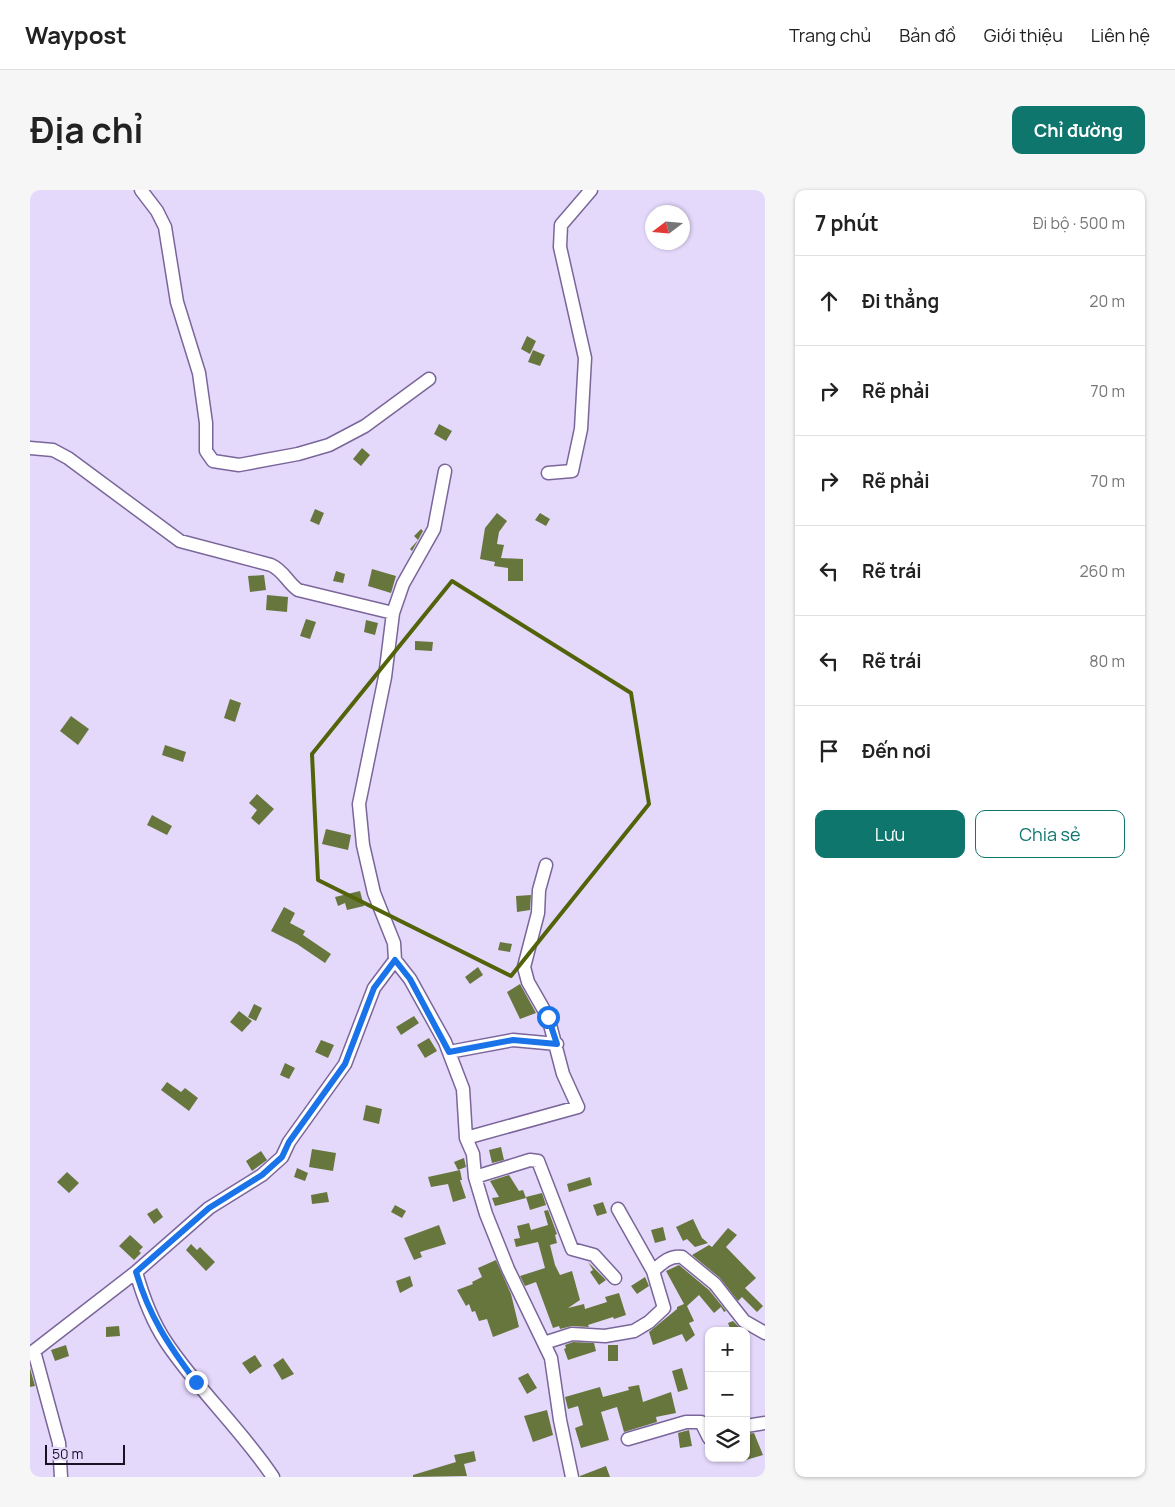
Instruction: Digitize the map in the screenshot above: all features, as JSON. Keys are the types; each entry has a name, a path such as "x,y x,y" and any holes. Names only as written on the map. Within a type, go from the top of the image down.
{"street":[{"path":"140,190 157,211 165,227 177,302 199,373 206,423 206,451 213,461 239,465 288,456 329,445 365,426 429,379"},
{"path":"548,473 572,471 581,429 585,358 560,247 561,225 591,190"},
{"path":"30,448 53,450 68,458 180,541 279,568 290,585 298,590 393,613"},
{"path":"445,471 434,529 403,584 393,613 386,677 359,804 363,845 374,893 394,943 395,960 410,979 449,1052 463,1089 466,1138 473,1154 475,1177 486,1214 508,1269 551,1358 560,1420 572,1477"},
{"path":"466,1138 578,1107 562,1074 557,1044 548,1017 528,982 524,967 536,922 539,890 546,865"},
{"path":"61,1477 59,1443 32,1352 136,1272 209,1208 262,1175 282,1157 289,1142 345,1064 374,988 395,960"},
{"path":"449,1052 513,1040 557,1044"},
{"path":"475,1177 530,1160 538,1161 572,1249 594,1255 615,1278"},
{"path":"544,1343 572,1334 605,1336 639,1329 664,1308 654,1271 618,1208"},
{"path":"654,1271 669,1259 676,1256 682,1257 715,1284 744,1321 765,1332"},
{"path":"136,1272 145,1301 166,1342 196,1382 257,1453 273,1477"},
{"path":"628,1438 686,1422 701,1422 705,1430"},
{"path":"750,1425 765,1423"}],"highlighted area":[{"path":"452,581 631,693 649,804 511,976 318,880 312,754"}],"building":[{"path":"527,336 536,341 530,354 521,349"},
{"path":"533,350 545,355 540,366 528,362"},
{"path":"439,424 452,431 446,441 434,434"},
{"path":"362,448 370,455 361,466 353,459"},
{"path":"315,509 324,513 319,525 310,521"},
{"path":"497,513 507,521 499,532 497,544 504,545 501,558 523,559 523,581 508,581 508,568 494,566 495,562 480,559 485,528"},
{"path":"540,513 550,519 546,526 535,520"},
{"path":"421,529 423,531 412,551 410,549 418,540 414,536"},
{"path":"372,569 396,576 391,593 368,586"},
{"path":"336,571 345,574 343,583 333,581"},
{"path":"264,575 266,590 250,592 248,576"},
{"path":"267,595 288,597 287,612 266,610"},
{"path":"306,619 316,622 310,639 300,636"},
{"path":"366,620 378,623 375,635 364,632"},
{"path":"415,641 433,642 432,651 415,650"},
{"path":"230,699 241,703 235,722 224,718"},
{"path":"71,716 89,729 78,745 60,731"},
{"path":"165,745 186,752 183,762 162,755"},
{"path":"257,794 274,809 259,825 251,818 257,810 249,803"},
{"path":"152,815 172,826 167,835 147,825"},
{"path":"326,829 351,835 348,850 322,844"},
{"path":"360,891 364,906 347,910 345,903 338,906 335,897"},
{"path":"531,895 530,910 517,912 516,896"},
{"path":"284,907 295,913 290,923 305,931 303,935 331,954 325,963 297,944 271,931"},
{"path":"500,942 512,944 510,952 498,950"},
{"path":"478,967 483,975 470,984 465,977"},
{"path":"520,984 536,1013 520,1019 507,992"},
{"path":"254,1004 262,1008 256,1021 248,1017"},
{"path":"239,1011 252,1021 242,1032 230,1022"},
{"path":"414,1016 419,1023 401,1035 396,1027"},
{"path":"429,1038 437,1051 425,1058 417,1045"},
{"path":"321,1040 334,1045 328,1058 315,1052"},
{"path":"285,1063 295,1068 289,1079 280,1075"},
{"path":"167,1082 181,1092 185,1088 198,1098 189,1111 161,1090"},
{"path":"366,1105 382,1109 379,1124 363,1120"},
{"path":"501,1147 504,1160 492,1163 489,1150"},
{"path":"312,1149 336,1153 333,1171 309,1167"},
{"path":"261,1151 267,1160 252,1171 246,1161"},
{"path":"464,1158 466,1167 458,1170 454,1162"},
{"path":"297,1168 308,1173 305,1181 294,1177"},
{"path":"460,1170 462,1180 460,1180 466,1198 453,1202 448,1184 431,1187 428,1177"},
{"path":"67,1172 79,1183 69,1193 57,1182"},
{"path":"509,1175 519,1191 523,1190 526,1198 495,1206 492,1198 499,1197 490,1181"},
{"path":"590,1177 592,1185 569,1192 567,1184"},
{"path":"327,1192 329,1202 312,1204 311,1195"},
{"path":"542,1193 546,1205 530,1210 526,1197"},
{"path":"603,1202 607,1213 597,1216 593,1205"},
{"path":"395,1205 406,1211 402,1218 391,1212"},
{"path":"157,1208 163,1217 154,1224 147,1214"},
{"path":"548,1210 557,1234 555,1235 557,1243 550,1245 555,1265 560,1275 572,1271 580,1300 568,1308 584,1304 585,1309 607,1302 605,1297 619,1293 626,1315 588,1325 589,1327 572,1326 560,1329 559,1326 553,1328 536,1282 525,1286 520,1276 545,1268 538,1242 516,1247 514,1239 520,1238 517,1226 529,1223 531,1230 548,1225 544,1211"},
{"path":"693,1219 702,1238 708,1243 695,1247 687,1239 683,1241 676,1227"},
{"path":"439,1225 446,1244 420,1252 422,1257 414,1260 404,1238"},
{"path":"663,1227 666,1240 655,1243 651,1230"},
{"path":"728,1228 737,1235 726,1247 756,1278 745,1288 763,1306 757,1312 742,1297 738,1301 720,1278 692,1255 709,1245 712,1247"},
{"path":"130,1235 143,1247 139,1251 141,1253 134,1260 119,1246"},
{"path":"191,1244 197,1250 200,1247 215,1262 206,1271 186,1250"},
{"path":"496,1260 511,1294 519,1327 493,1337 487,1319 479,1321 475,1311 472,1312 469,1304 466,1306 457,1290 473,1284 472,1282 482,1277 478,1268"},
{"path":"588,1262 606,1280 599,1285 590,1272 593,1270"},
{"path":"679,1265 709,1290 726,1311 724,1312 721,1307 714,1313 699,1295 687,1306 694,1321 689,1323 695,1335 686,1342 682,1334 653,1345 649,1332 677,1307 684,1304 666,1271"},
{"path":"410,1276 413,1286 400,1293 396,1281"},
{"path":"645,1277 649,1286 637,1294 631,1286"},
{"path":"733,1321 740,1327 730,1327 728,1323"},
{"path":"119,1326 120,1336 106,1337 106,1327"},
{"path":"573,1342 594,1343 596,1351 568,1360 564,1349 566,1348 565,1345"},
{"path":"66,1345 69,1356 55,1361 51,1350"},
{"path":"608,1345 618,1345 618,1361 608,1361"},
{"path":"255,1355 262,1366 250,1374 242,1363"},
{"path":"283,1358 294,1374 282,1380 273,1365"},
{"path":"30,1368 35,1386 30,1387"},
{"path":"682,1368 688,1389 678,1392 672,1371"},
{"path":"528,1373 537,1388 527,1394 518,1378"},
{"path":"639,1385 643,1402 671,1392 676,1413 656,1417 657,1422 624,1432 617,1407 601,1412 609,1440 581,1448 575,1428 583,1425 578,1406 568,1409 565,1397 600,1387 603,1397 629,1390 628,1387"},
{"path":"547,1410 553,1435 533,1442 524,1416"},
{"path":"689,1430 692,1446 680,1448 678,1433"},
{"path":"754,1433 763,1455 750,1459 750,1434"},
{"path":"474,1451 476,1461 464,1464 467,1476 413,1477 413,1475 456,1462 454,1455"},
{"path":"606,1466 610,1477 580,1477 580,1476"}],"route":[{"path":"196,1382 166,1342 145,1301 136,1272 209,1208 262,1175 282,1157 289,1142 345,1064 374,988 388,967 395,960 410,979 449,1052 513,1040 557,1044 548,1017"}]}
